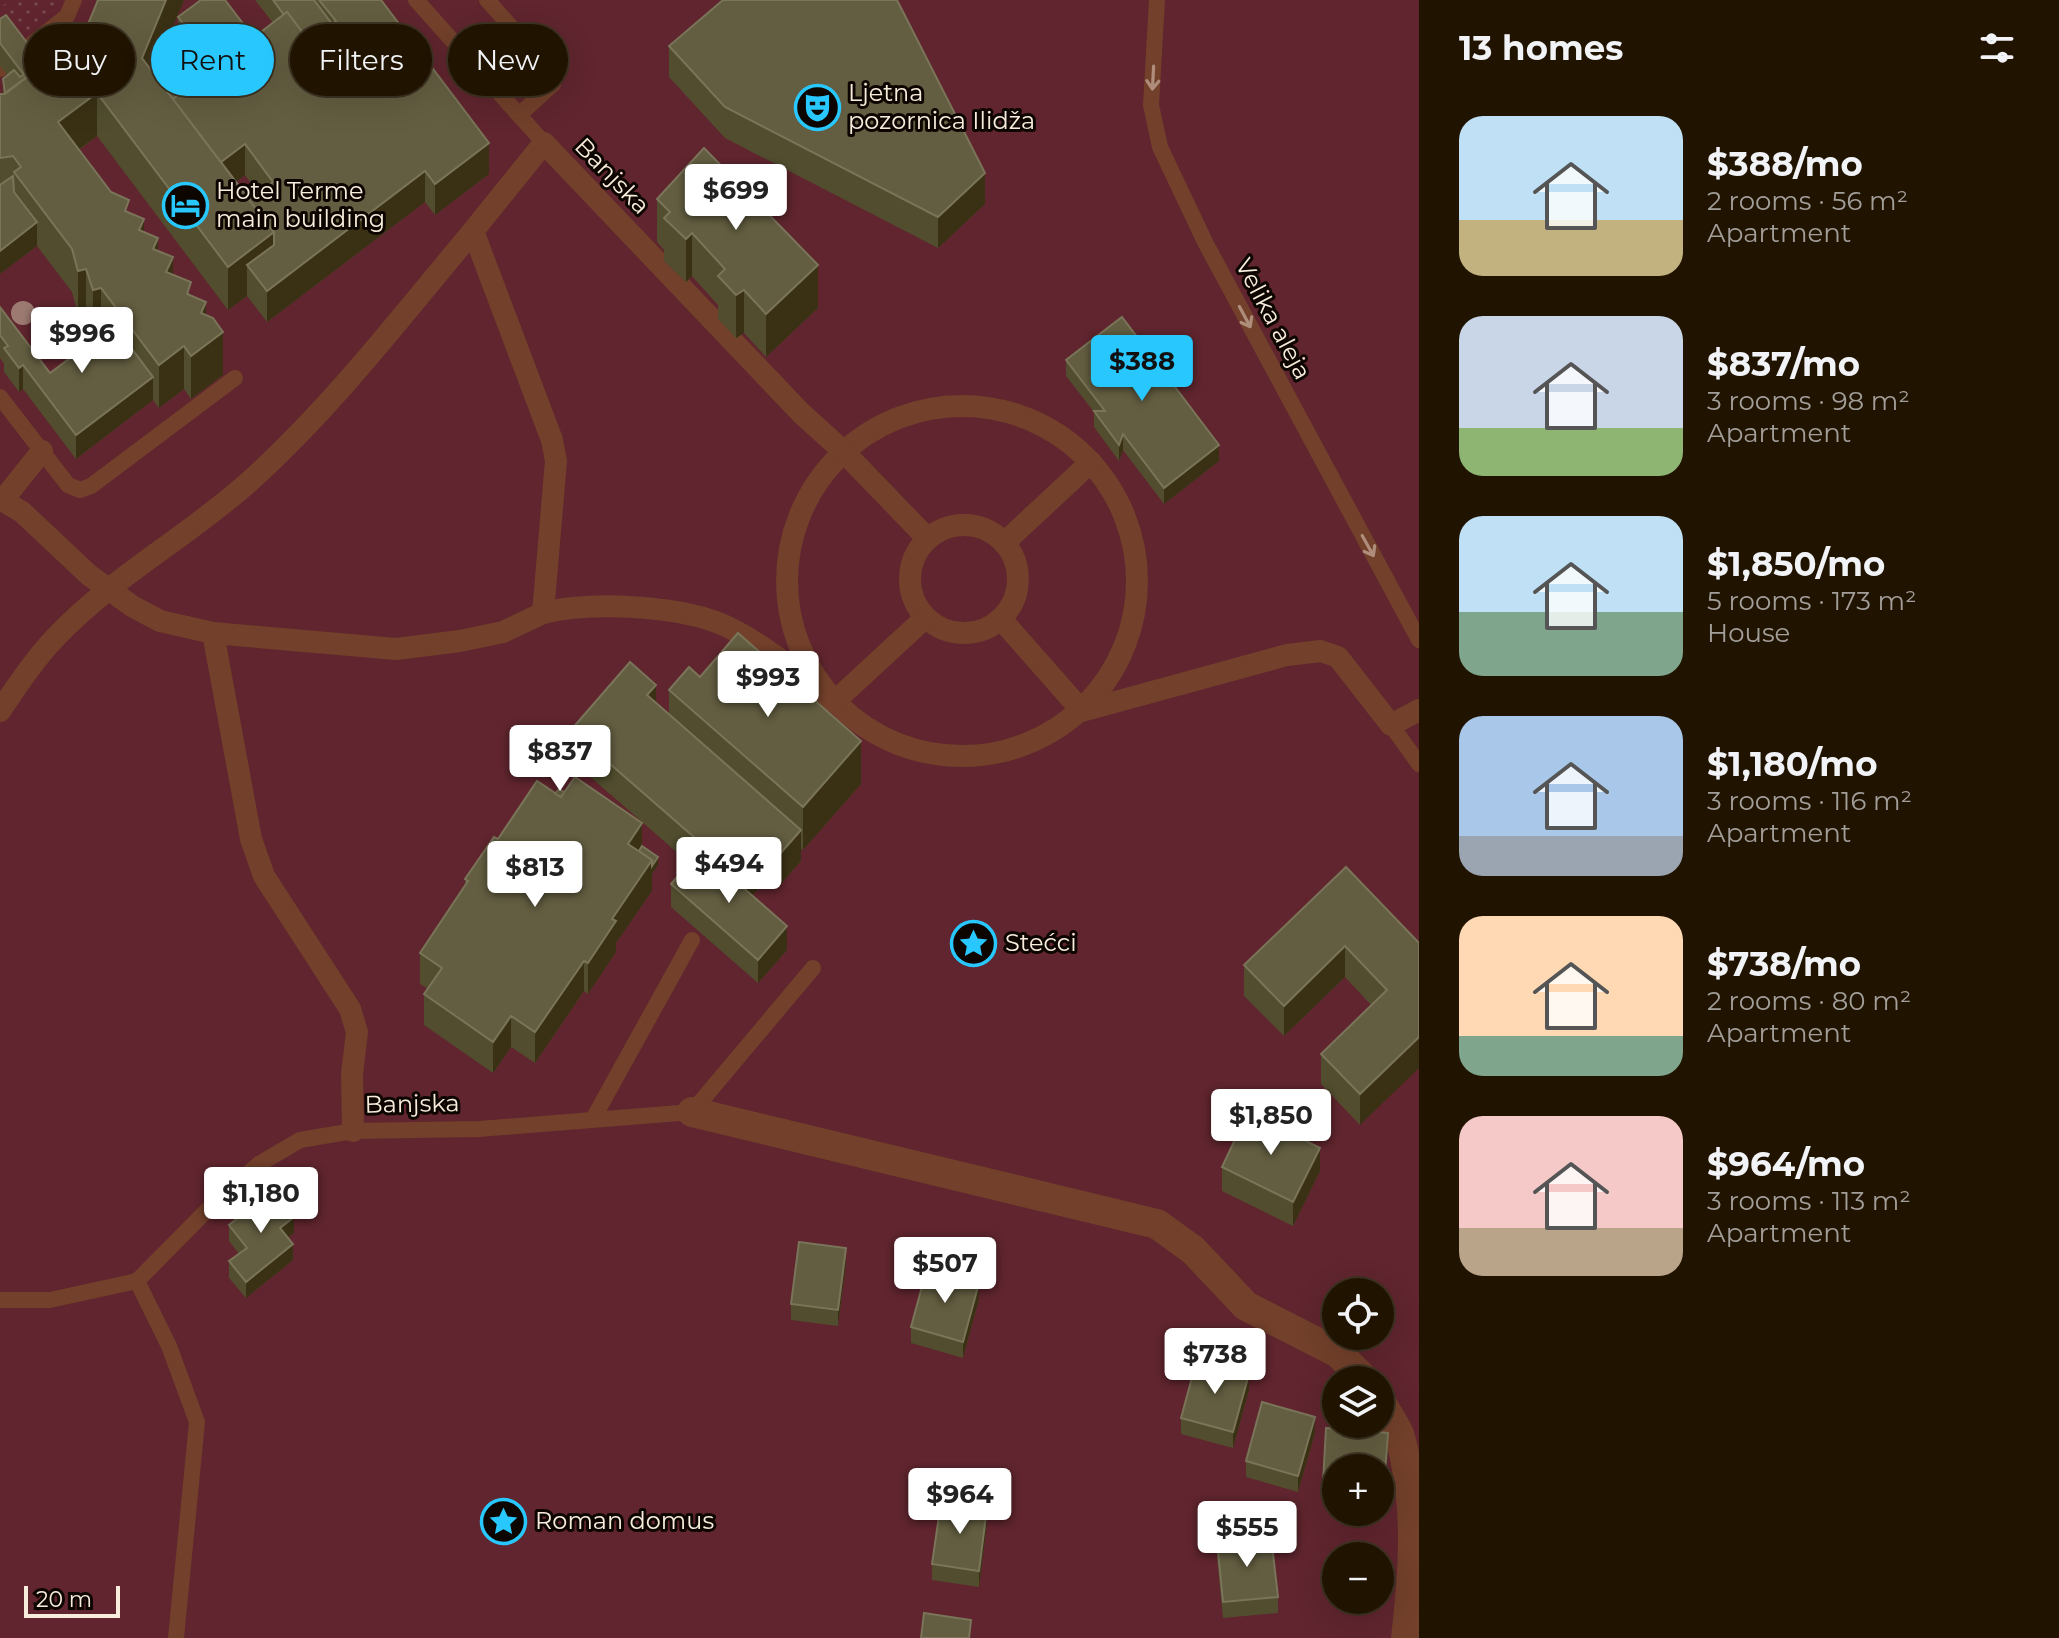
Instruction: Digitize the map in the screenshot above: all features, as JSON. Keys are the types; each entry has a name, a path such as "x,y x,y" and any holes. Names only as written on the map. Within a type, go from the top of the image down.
{"street":[{"path":"0,711 55,638 109,589 249,482 324,408 544,143"},
{"name":"Banjska","path":"544,143 801,413 843,451 927,538"},
{"path":"473,231 552,440 556,461 543,613"},
{"path":"834,702 797,642 786,583 790,543 808,495 843,451 878,426 922,409 973,405 1002,410 1034,421 1061,436 1091,462 1121,507 1134,545 1137,578 1134,615 1117,664 1082,711"},
{"path":"42,451 2,499 22,512 89,575 132,606 160,621 213,633 396,649 503,632 543,613 569,607 591,605 673,612 727,626 757,643 879,737 926,753 988,756 1040,739 1082,711 1287,655 1321,651 1338,657 1391,725 1419,710"},
{"path":"1004,543 1091,462"},
{"path":"958,525 975,526 991,532 1004,543 1013,557 1017,582 1011,606 1001,619 971,633 954,633 938,628 925,618 915,603 910,586 913,561 927,538 941,529 958,525"},
{"path":"834,702 925,618"},
{"path":"1001,619 1082,711"},
{"path":"213,633 251,839 264,876 338,987 350,1009 357,1032 352,1074 353,1131"},
{"path":"692,1112 1157,1224 1193,1250 1246,1306 1338,1353 1351,1366"},
{"path":"1394,1425 1413,1483 1418,1535 1406,1638"}],"lane":[{"path":"18,55 67,16 74,0"},
{"name":"Banjska","path":"416,0 544,143"},
{"path":"487,0 555,76 553,84 520,114"},
{"name":"Velika aleja","path":"1157,0 1151,105 1160,147 1205,242 1419,640"},
{"path":"0,397 68,485 80,490 91,486 235,378"},
{"path":"1391,725 1419,764"},
{"path":"593,1119 692,940"},
{"path":"692,1112 813,968"},
{"name":"Banjska","path":"137,1281 220,1197 259,1164 300,1140 353,1131 479,1129 692,1112"},
{"path":"0,1300 50,1300 137,1281 169,1346 197,1422 176,1638"}],"shaded area":[{"path":"0,0 1419,0 1419,1638 0,1638"},
{"path":"10,0 59,0 55,9 36,24 24,24 24,33 10,44 0,43 0,8"}],"building":[{"path":"98,0 166,0 156,24 151,24 151,36 142,58 151,70 151,96 171,96 274,232 228,267 99,96 135,96 135,24 88,24"},
{"path":"201,0 225,0 243,24 183,24 178,17"},
{"path":"273,0 314,0 332,24 296,24 287,12 284,15"},
{"path":"319,0 381,0 399,24 332,24 336,21"},
{"name":"Ljetna pozornica Ilidža","path":"723,0 897,0 985,173 938,217 725,107 669,46"},
{"path":"287,12 296,24 290,24 290,96 432,96 432,68 448,89 448,96 454,96 489,143 435,184 425,171 267,291 247,265 274,245 274,232 249,200 273,182 245,144 221,162 173,99 177,96 274,96 274,24 271,24"},
{"path":"6,15 24,39 24,75 0,43 0,19"},
{"path":"14,70 20,77 24,75 24,79 5,93 3,79"},
{"path":"24,80 24,96 93,96 58,122 111,192 129,200 125,211 144,219 139,230 158,238 153,249 173,257 166,272 191,282 187,294 206,302 201,313 213,318 223,332 191,356 184,346 159,365 101,288 93,290 86,269 78,271 72,249 14,172 21,167 13,156 0,158 0,94 5,94"},
{"path":"704,148 818,265 766,314 744,290 736,295 718,276 725,269 692,233 686,239 664,218 670,212 657,199"},
{"path":"13,176 14,192 37,222 0,251 0,185"},
{"path":"0,307 50,373 114,325 153,377 76,435 23,365 19,368 4,348 8,346 0,335"},
{"path":"1122,317 1219,445 1164,488 1123,434 1119,445 1094,411 1105,411 1066,360"},
{"path":"738,633 861,741 803,807 669,690 689,667 700,677"},
{"path":"630,662 656,685 647,695 801,830 779,855 769,846 741,878 571,730"},
{"path":"575,777 642,823 628,844 652,860 612,919 616,921 588,963 584,961 535,1032 511,1016 493,1042 424,994 442,968 420,953 468,881 465,879 494,837 498,839 537,781 561,797"},
{"path":"642,846 658,857 652,866 652,860 639,851"},
{"path":"700,850 787,926 758,960 671,884"},
{"path":"1346,867 1419,943 1419,1037 1360,1094 1321,1054 1387,990 1345,946 1284,1006 1244,965"},
{"path":"1248,1112 1320,1148 1293,1202 1222,1167"},
{"path":"273,1190 294,1217 280,1228 293,1244 246,1282 229,1261 247,1248 229,1225"},
{"path":"799,1242 846,1248 838,1310 791,1304"},
{"path":"927,1268 979,1283 963,1342 911,1327"},
{"path":"1197,1359 1249,1374 1233,1432 1181,1418"},
{"path":"1262,1402 1315,1417 1298,1476 1246,1461"},
{"path":"1325,1438 1388,1438 1386,1454 1325,1454"},
{"path":"941,1502 987,1508 979,1571 932,1564"},
{"path":"1271,1536 1278,1597 1223,1602 1217,1541"},
{"path":"924,1613 971,1620 969,1638 921,1638"}],"place":[{"name":"Ljetna pozornica Ilidža","path":"817,107"},
{"name":"Hotel Terme main building","path":"185,205"},
{"name":"Stećci","path":"974,943"},
{"name":"Roman domus","path":"504,1521"}]}
